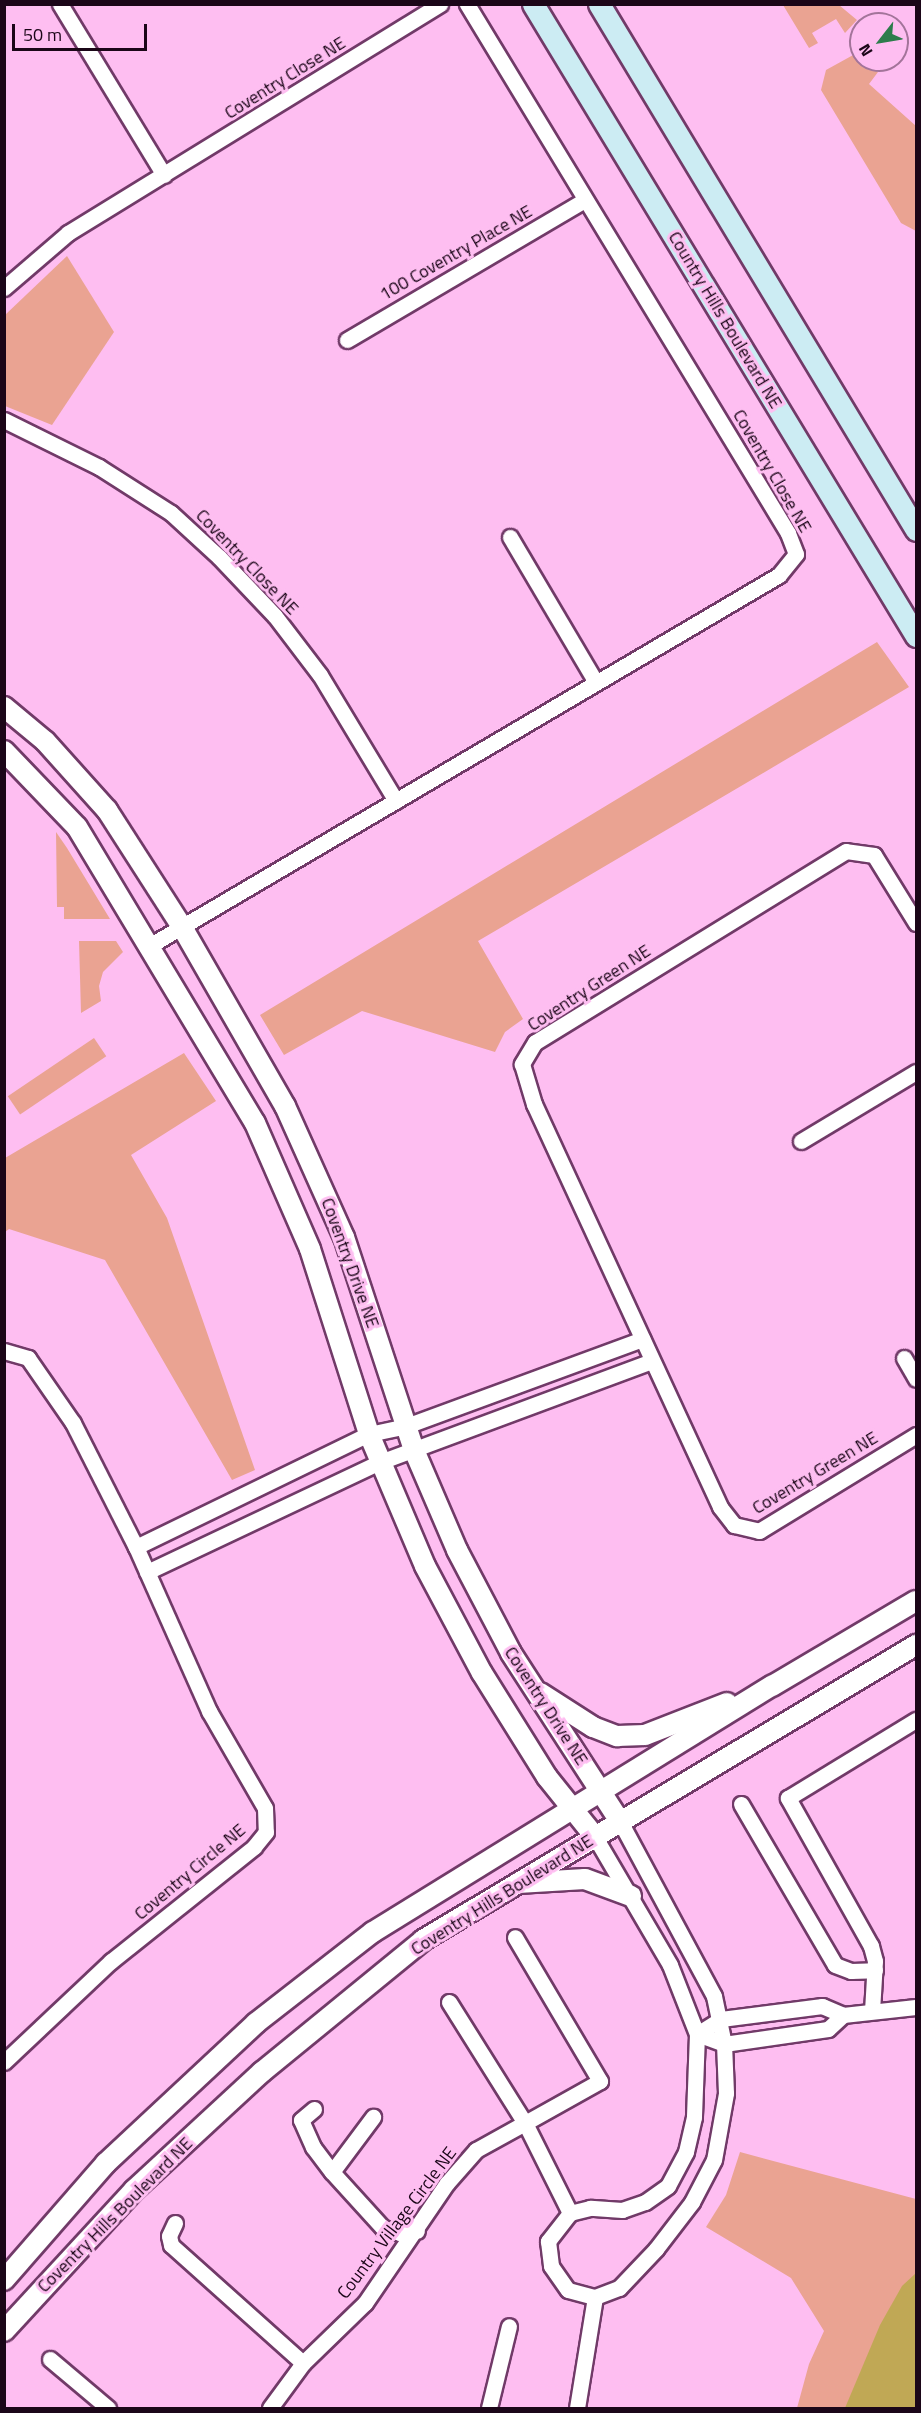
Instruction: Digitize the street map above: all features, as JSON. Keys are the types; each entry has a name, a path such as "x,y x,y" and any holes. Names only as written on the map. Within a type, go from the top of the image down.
{"main road":[{"name":"Country Hills Boulevard NE","path":"533,4 915,631"},
{"path":"599,4 916,530"}],"street":[{"path":"60,4 164,175"},
{"name":"Coventry Close NE","path":"4,288 68,233 440,4"},
{"name":"Coventry Close NE","path":"149,946 595,681 779,575 796,554 788,533 467,4"},
{"name":"100 Coventry Place NE","path":"347,340 585,200"},
{"name":"Coventry Close NE","path":"4,420 29,429 99,466 171,513 219,556 275,616 320,675 396,801"},
{"path":"510,537 595,681"},
{"name":"Coventry Drive NE","path":"4,706 45,741 107,810 182,927 285,1106 344,1237 414,1450 457,1550 511,1653 621,1823"},
{"name":"Coventry Drive NE","path":"4,751 77,827 255,1123 310,1249 369,1434 425,1566 482,1673 547,1777 595,1837"},
{"name":"Coventry Green NE","path":"916,923 874,855 846,851 535,1042 522,1064 534,1104 652,1361 720,1507 734,1525 759,1531 916,1435"},
{"path":"801,1141 916,1072"},
{"path":"136,1547 369,1434 406,1426 642,1339"},
{"name":"Coventry Circle NE","path":"4,1351 28,1358 73,1423 136,1547 209,1711 265,1808 266,1832 254,1847 111,1961 4,2062"},
{"path":"904,1358 916,1379"},
{"path":"147,1572 380,1462 652,1361"},
{"name":"Coventry Hills Boulevard NE","path":"4,2280 106,2163 256,2024 373,1932 573,1811 771,1686 916,1601"},
{"name":"Coventry Hills Boulevard NE","path":"4,2331 134,2190 262,2072 423,1940 513,1884 621,1823 916,1646"},
{"path":"535,1689 593,1727 617,1736 645,1735 771,1686"},
{"path":"872,2010 875,1970 871,1946 788,1798 916,1720"},
{"path":"741,1804 835,1965 851,1971 875,1970"},
{"path":"595,1837 670,1965 697,2034 694,2117 686,2152 668,2186 645,2202 622,2210 590,2208 570,2213 548,2241 551,2266 567,2290 595,2297 619,2288 656,2249 707,2177 726,2093 721,2019 695,1956 621,1823"},
{"path":"513,1884 585,1879 631,1896"},
{"name":"Country Village Circle NE","path":"270,2409 303,2363 364,2303 417,2231 447,2183 477,2150 600,2081 515,1937"},
{"path":"449,2002 525,2123 570,2213"},
{"path":"697,2034 721,2019 822,2006 843,2015 872,2010 916,2007"},
{"path":"697,2034 724,2044 828,2029 843,2015"},
{"path":"314,2109 301,2120 313,2147 332,2172 383,2228 400,2233 417,2231"},
{"path":"332,2172 373,2117"},
{"path":"175,2223 169,2236 171,2245 303,2363"},
{"path":"577,2409 595,2297"},
{"path":"489,2409 509,2326"},
{"path":"50,2359 108,2409"}],"shaded area":[{"path":"783,5 839,5 849,13 849,29 845,33 836,19 812,33 818,43 809,48"},
{"path":"849,57 849,72 878,72 869,84 916,126 916,231 901,223 821,90 826,70"},
{"path":"67,256 114,332 52,425 5,406 5,315"},
{"path":"877,642 909,687 478,941 523,1019 505,1032 495,1052 362,1011 284,1055 260,1015"},
{"path":"56,832 110,919 64,919 64,907 57,907"},
{"path":"79,941 116,941 123,952 103,972 99,986 101,1001 81,1013"},
{"path":"94,1038 106,1056 20,1114 8,1096"},
{"path":"184,1053 216,1101 131,1155 167,1218 255,1470 232,1480 105,1260 9,1229 5,1232 5,1158"},
{"path":"740,2152 916,2199 916,2408 797,2408 809,2364 824,2331 791,2278 706,2227 726,2195"},
{"path":"916,2273 916,2408 845,2408 880,2325 902,2286"}]}
